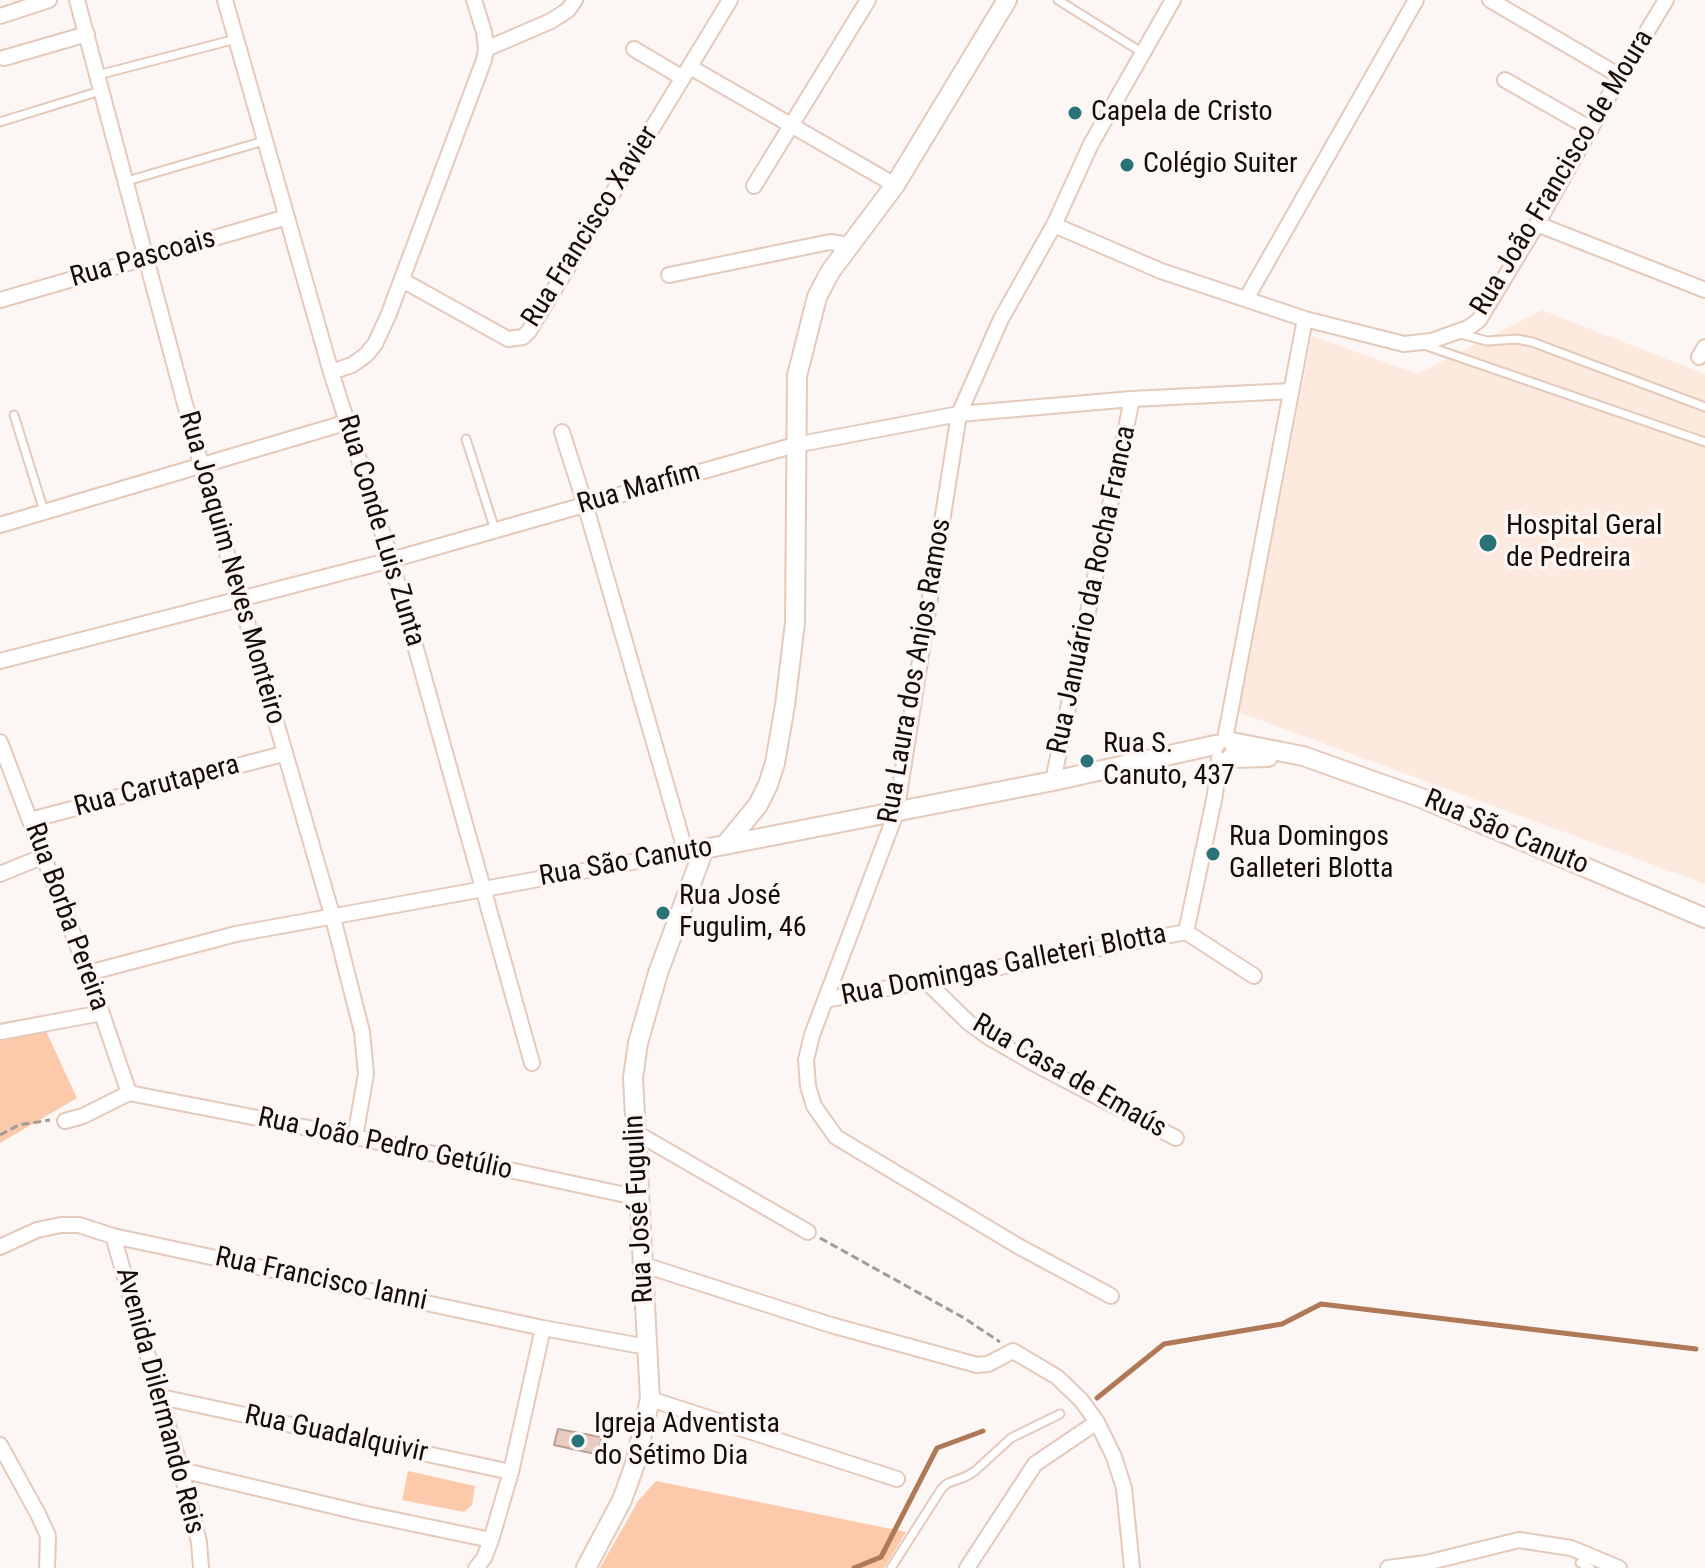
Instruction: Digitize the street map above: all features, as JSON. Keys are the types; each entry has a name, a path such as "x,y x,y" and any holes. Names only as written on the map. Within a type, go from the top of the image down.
{"street":[{"path":"0,16 49,0"},
{"name":"Rua Joaquim Neves Monteiro","path":"77,0 201,464 333,918 365,1046 366,1074 355,1137"},
{"name":"Rua Conde Luis Zunta","path":"225,0 331,372 391,560 532,1063"},
{"path":"331,372 360,360 375,344 402,280 486,49 474,0"},
{"path":"486,49 543,26 568,10 575,0"},
{"name":"Rua Francisco Xavier","path":"402,280 508,339 523,337 730,0"},
{"path":"754,186 868,0"},
{"path":"725,845 758,805 775,763 792,661 795,623 797,376 817,297 830,272 895,185 1007,0"},
{"name":"Rua Laura dos Anjos Ramos","path":"1111,1296 1018,1246 836,1137 814,1106 808,1086 806,1060 812,1035 896,813 959,414 1001,319 1054,225 1091,144 1173,0"},
{"path":"1246,299 1416,0"},
{"path":"1490,0 1620,76"},
{"name":"Rua João Francisco de Moura","path":"1054,225 1161,271 1305,319 1404,344 1455,333 1479,320 1666,0"},
{"path":"4,58 87,34"},
{"path":"634,49 687,72 793,126 895,185"},
{"path":"1505,80 1591,129"},
{"name":"Rua Pascoais","path":"0,300 287,217"},
{"path":"1537,224 1705,290"},
{"path":"669,275 830,242 851,245"},
{"name":"Rua Domingas Galleteri Blotta","path":"825,1000 1186,932 1224,751 1305,319"},
{"name":"Rua Marfim","path":"0,661 391,560 795,445 959,414 1132,399 1291,391"},
{"name":"Rua Januário da Rocha Franca","path":"1053,781 1132,399"},
{"path":"0,525 348,422"},
{"path":"562,432 695,851"},
{"name":"Rua Borba Pereira","path":"0,742 88,973 129,1093"},
{"name":"Rua São Canuto","path":"88,973 236,934 896,813 1165,754 1224,751 1303,756 1424,799 1705,918"},
{"name":"Rua Carutapera","path":"30,820 283,754"},
{"name":"Rua José Fugulin","path":"586,1568 622,1500 635,1464 650,1399 633,1078 638,1043 695,851"},
{"path":"0,874 44,856"},
{"path":"1186,932 1254,976"},
{"name":"Rua Casa de Emaús","path":"927,982 969,1023 990,1038 1176,1138"},
{"path":"0,1032 102,1013"},
{"path":"65,1121 83,1116 129,1093"},
{"name":"Rua João Pedro Getúlio","path":"129,1093 640,1198"},
{"path":"635,1132 808,1232"},
{"name":"Rua Francisco Ianni","path":"0,1247 37,1230 79,1225 113,1236 543,1328 647,1347"},
{"name":"Avenida Dilermando Reis","path":"113,1236 181,1470 199,1542 201,1568"},
{"path":"644,1265 831,1325 977,1365 988,1364 1013,1351 1057,1377 1081,1400 1097,1422 1114,1457 1124,1488 1132,1568"},
{"path":"476,1568 491,1540 511,1472 543,1328"},
{"name":"Rua Guadalquivir","path":"161,1397 511,1472"},
{"path":"650,1399 897,1479"},
{"path":"967,1568 1035,1464 1097,1422"},
{"path":"2,1453 48,1536 47,1568"},
{"path":"181,1470 491,1540"},
{"path":"1388,1568 1426,1563 1519,1540 1571,1548 1619,1568"}],"lane":[{"path":"1058,0 1143,53"},
{"path":"98,75 236,39"},
{"path":"0,122 102,91"},
{"path":"127,181 264,141"},
{"path":"1455,333 1487,341 1517,339 1532,342 1705,407"},
{"path":"1420,343 1705,442"},
{"path":"14,415 44,511"},
{"path":"466,439 495,530"},
{"path":"891,1568 942,1488 975,1471 1011,1438 1060,1414"},
{"path":"1580,1563 1590,1568"}],"path":[{"path":"0,1135 35,1120 65,1121"},
{"path":"808,1232 964,1318 1013,1351"}],"shaded area":[{"name":"Hospital Geral de Pedreira","path":"1542,310 1705,374 1705,884 1238,712 1312,336 1418,374"},
{"path":"46,1031 77,1098 0,1143 0,1041"},
{"path":"408,1471 475,1486 472,1505 464,1512 402,1500"},
{"path":"656,1481 906,1532 884,1568 600,1568 638,1501"}],"building":[{"name":"Igreja Adventista do Sétimo Dia","path":"558,1429 601,1437 600,1455 554,1445"}],"waterway":[{"path":"1097,1398 1164,1344 1282,1324 1321,1304 1696,1349"},
{"path":"854,1568 881,1557 937,1448 983,1431"}],"place":[{"name":"Capela de Cristo","path":"1075,113"},
{"name":"Colégio Suiter","path":"1127,165"},
{"name":"Hospital Geral de Pedreira","path":"1488,543"},
{"name":"Rua S. Canuto, 437","path":"1087,761"},
{"name":"Rua Domingos Galleteri Blotta","path":"1213,854"},
{"name":"Rua José Fugulim, 46","path":"663,913"},
{"name":"Igreja Adventista do Sétimo Dia","path":"578,1441"}]}
